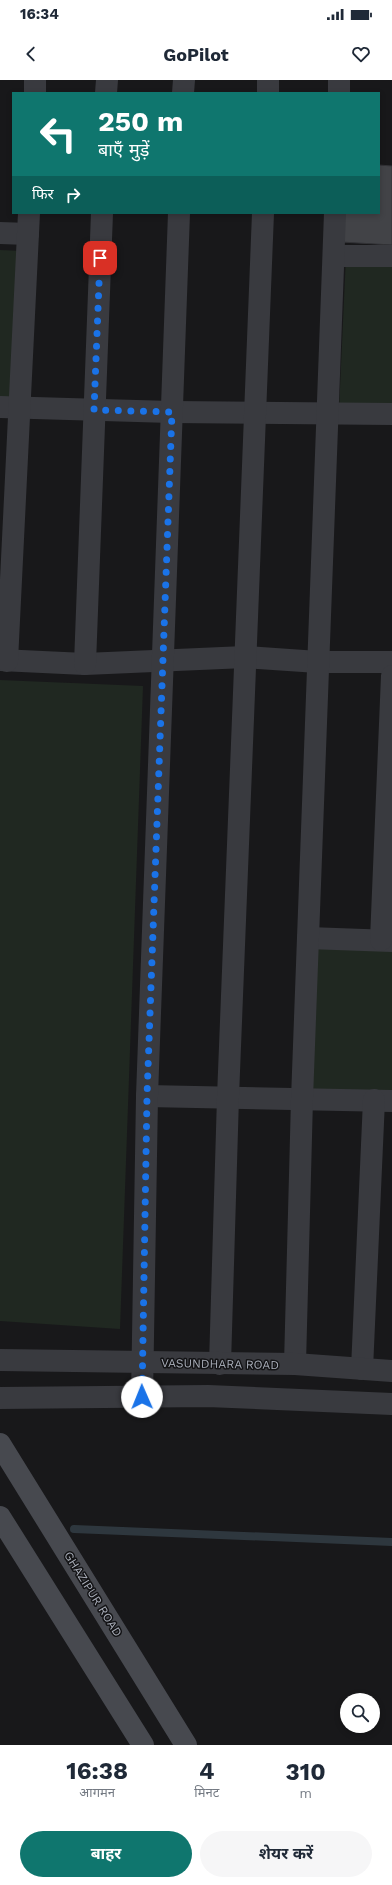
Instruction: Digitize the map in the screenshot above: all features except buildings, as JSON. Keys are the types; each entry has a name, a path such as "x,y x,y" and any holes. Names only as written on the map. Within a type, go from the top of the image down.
{"main road":[{"name":"GHAZIPUR ROAD","path":"0,1444 186,1745"},
{"path":"0,1516 143,1745"}],"street":[{"path":"35,80 35,92"},
{"path":"106,92 107,80"},
{"path":"183,92 184,80"},
{"path":"268,80 268,92"},
{"path":"339,92 340,80"},
{"path":"84,664 102,214"},
{"path":"142,1397 147,1096 179,214"},
{"path":"220,1364 228,1097 263,214"},
{"path":"295,1364 302,1099 327,414 336,214"},
{"path":"0,233 28,224 10,407 3,661 84,664 245,657 318,662 392,662"},
{"path":"334,256 392,256"},
{"path":"10,407 172,412 392,414"},
{"path":"308,938 386,941 392,676"},
{"path":"147,1096 383,1100 362,1370"},
{"name":"VASUNDHARA ROAD","path":"0,1360 295,1364 392,1371"},
{"path":"0,1398 208,1396 392,1404"}],"shaded area":[{"path":"0,250 22,251 16,403 0,403"},
{"path":"346,256 392,258 392,412 339,410"},
{"path":"0,680 143,686 120,1329 0,1321"},
{"path":"315,941 392,945 392,1098 307,1096"}],"waterway":[{"path":"74,1529 392,1542"}],"route":[{"path":"100,258 94,410 172,412 147,1096 142,1324 142,1397"}]}
